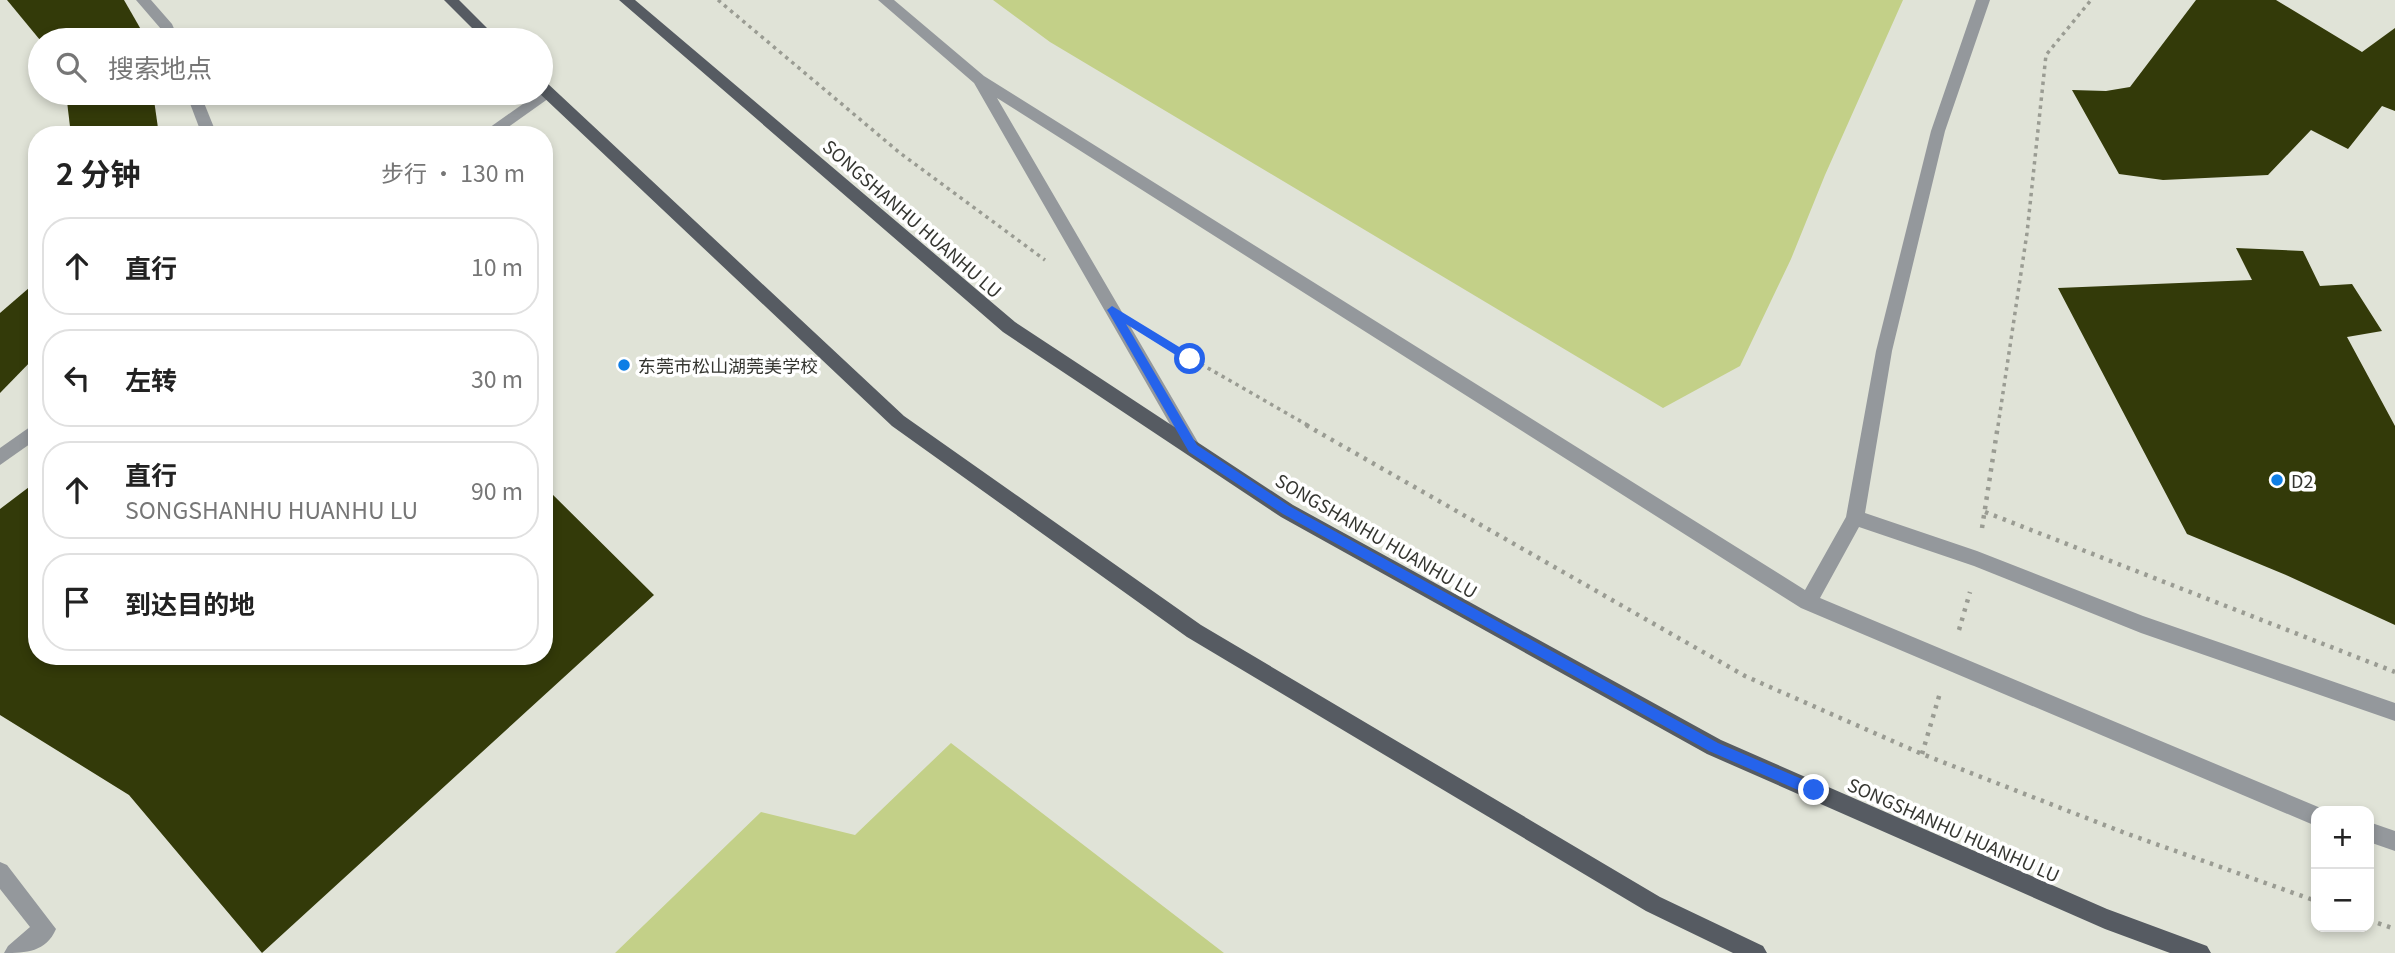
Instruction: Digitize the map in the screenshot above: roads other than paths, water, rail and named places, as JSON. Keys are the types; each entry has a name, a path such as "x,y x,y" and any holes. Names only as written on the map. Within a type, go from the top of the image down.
{"main road":[{"path":"452,0 480,28"},
{"name":"SONGSHANHU HUANHU LU","path":"626,0 1009,327 1287,511 1714,747 2105,919 2200,953"},
{"path":"553,97 898,421 1183,623 1653,904 1756,953"}],"street":[{"path":"143,0 167,28"},
{"path":"885,0 978,79 1808,602 2311,814"},
{"path":"1808,602 1855,518 1890,325 1938,131 1983,0"},
{"path":"978,79 1193,449"},
{"path":"198,105 206,126"},
{"path":"497,126 524,105"},
{"path":"0,458 28,436"},
{"path":"1855,518 1977,559 2141,624 2395,712"},
{"path":"2374,834 2395,841"},
{"path":"0,872 45,929 15,953"}],"place":[{"name":"东莞市松山湖莞美学校","path":"624,365"},
{"name":"D2","path":"2277,480"}]}
